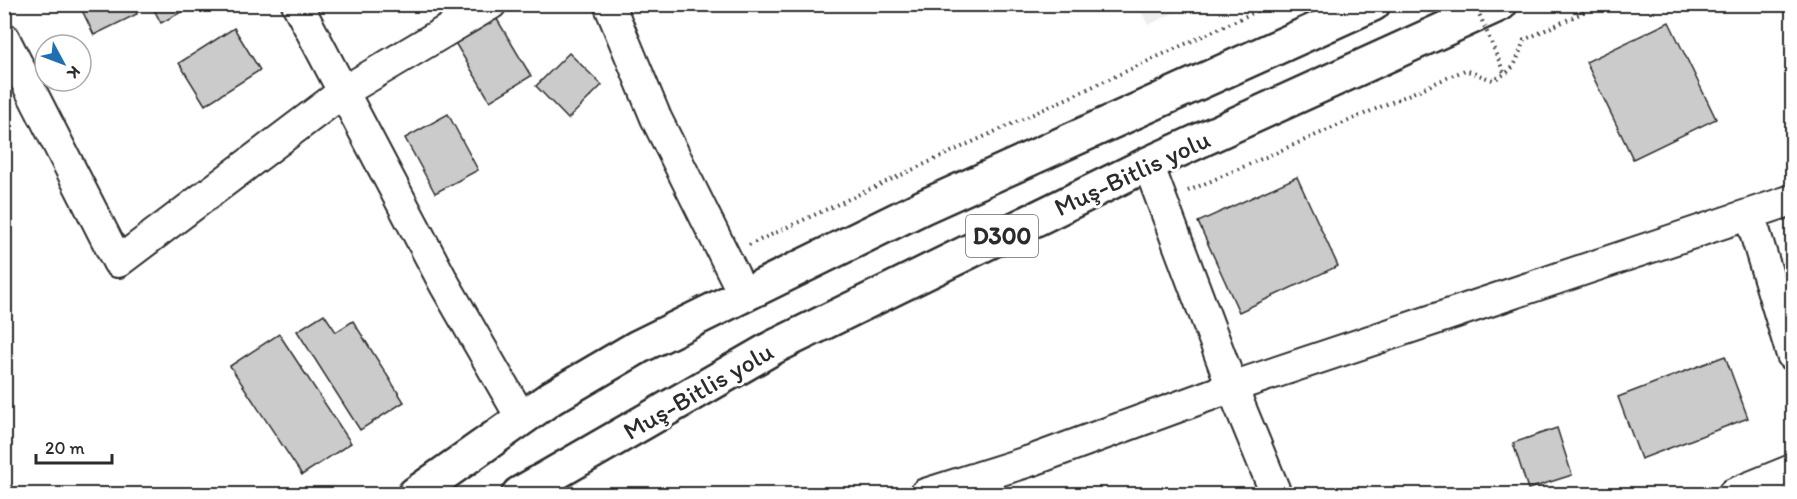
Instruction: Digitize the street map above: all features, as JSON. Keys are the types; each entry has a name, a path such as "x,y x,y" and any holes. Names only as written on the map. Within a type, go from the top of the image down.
{"highway":[{"name":"Muş-Bitlis yolu","path":"415,495 551,398 638,347 923,207 1373,4"},
{"name":"Muş-Bitlis yolu","path":"519,495 774,348 1148,164 1500,4"}],"street":[{"path":"297,4 445,285 522,419"},
{"path":"4,38 118,262 343,92 491,4"},
{"path":"609,4 656,118 744,295"},
{"path":"1148,164 1276,495"},
{"path":"925,495 1033,460 1233,387 1750,216 1792,200"},
{"path":"1750,216 1792,355"},
{"path":"1733,495 1792,470"}],"path":[{"path":"725,256 1272,4"},
{"path":"1475,4 1505,75"},
{"path":"1162,202 1465,70 1493,80 1505,75 1514,68 1524,40 1601,4"}],"shaded area":[{"path":"1138,5 1191,5 1148,25"}],"building":[{"path":"79,4 132,4 137,14 94,35"},
{"path":"151,4 196,4 161,23"},
{"path":"495,16 531,76 490,101 454,41"},
{"path":"1669,22 1716,119 1633,159 1586,62"},
{"path":"234,28 260,70 205,105 179,63"},
{"path":"569,53 602,85 568,119 536,86"},
{"path":"448,114 478,170 435,193 405,138"},
{"path":"1297,177 1338,266 1239,312 1198,222"},
{"path":"324,314 336,332 353,321 404,402 360,430 297,331"},
{"path":"279,334 351,443 302,475 230,366"},
{"path":"1725,356 1748,418 1641,459 1618,397"},
{"path":"1557,428 1572,475 1528,489 1513,443"}]}
